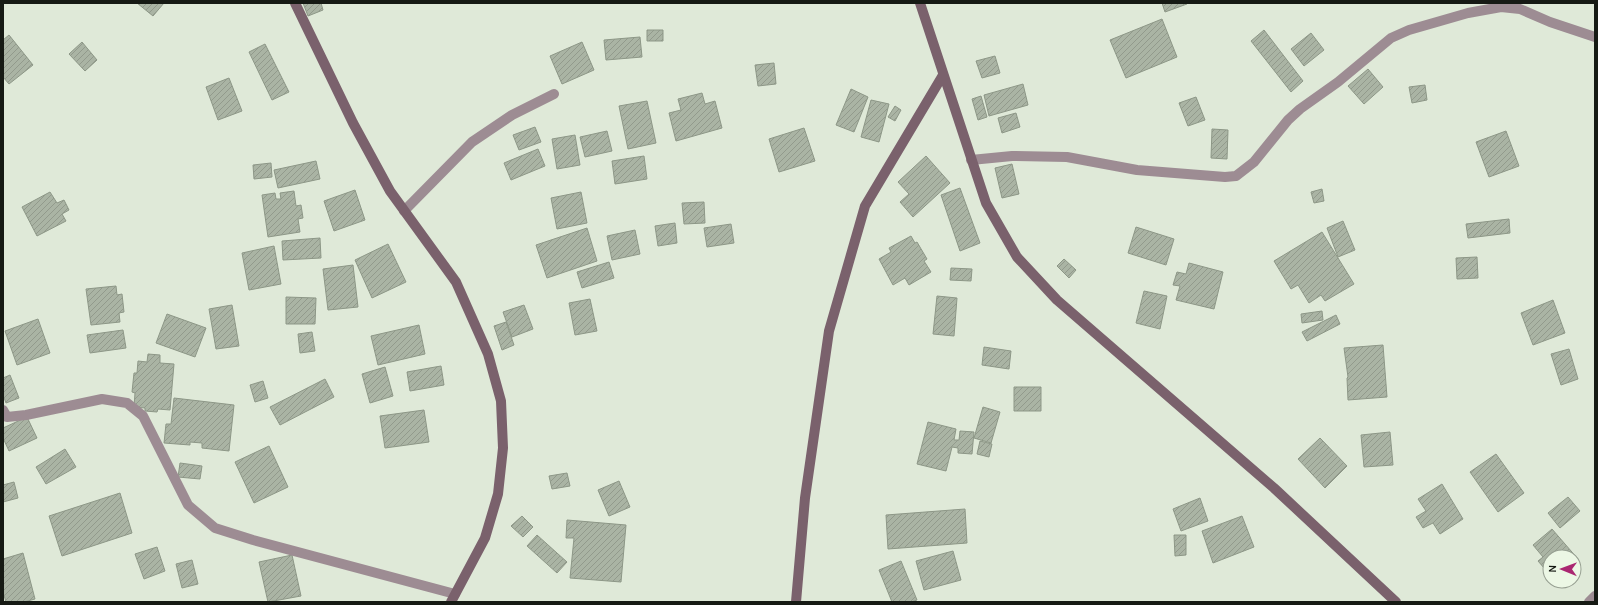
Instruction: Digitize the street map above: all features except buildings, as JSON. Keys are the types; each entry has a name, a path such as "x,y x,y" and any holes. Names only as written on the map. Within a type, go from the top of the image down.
{"main road":[{"path":"295,3 353,123 390,191 456,282 488,354 501,401 503,448 498,494 485,538 453,598"},
{"path":"920,3 986,203 1017,258 1057,300 1274,488 1396,602"},
{"path":"796,602 805,498 829,331 865,206 943,75"}],"street":[{"path":"971,160 1012,156 1067,157 1137,170 1225,177 1236,176 1254,162 1288,120 1300,109 1338,82 1391,38 1409,30 1468,13 1501,7 1520,9 1550,22 1595,37"},
{"path":"404,211 472,142 512,115 554,94"},
{"path":"3,410 7,417 26,415 102,398 127,403 143,416 188,504 215,528 453,598"},
{"path":"1589,602 1595,596"}]}
